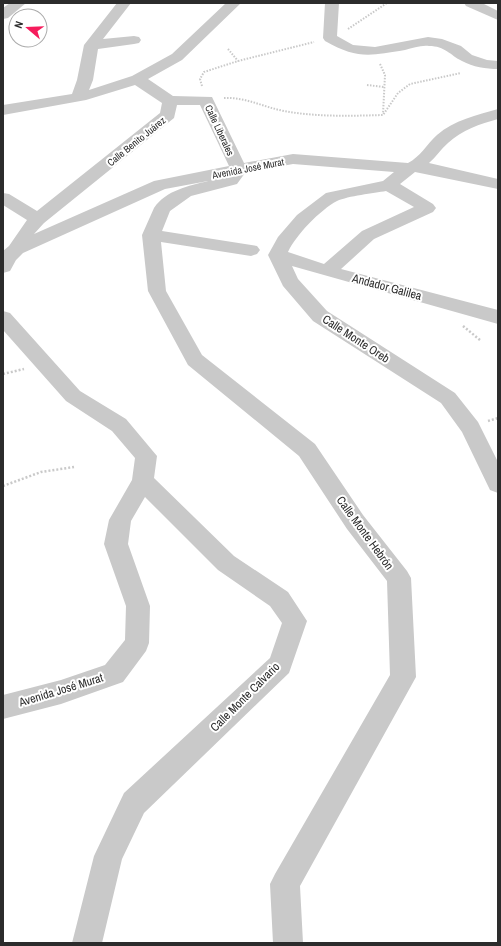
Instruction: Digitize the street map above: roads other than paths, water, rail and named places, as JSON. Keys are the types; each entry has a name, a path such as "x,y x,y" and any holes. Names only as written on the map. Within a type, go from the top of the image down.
{"street":[{"path":"3,15 19,3"},
{"path":"78,97 84,80 91,45 124,3"},
{"path":"3,110 25,104 78,97 111,89 137,79 177,57 234,3"},
{"path":"332,3 330,38 350,49 375,52 428,40 442,43 456,49 467,58 486,64 498,65"},
{"path":"471,3 498,16"},
{"path":"91,45 134,40"},
{"name":"Calle Benito Juárez","path":"17,248 28,230 38,219 168,115 170,101 137,79"},
{"name":"Calle Liberales","path":"170,101 206,100 239,170"},
{"path":"277,255 284,241 303,219 332,197 389,185 413,167 446,136 466,122 498,114"},
{"name":"Avenida José Murat","path":"3,267 9,256 17,248 160,185 293,159 413,167 498,184"},
{"path":"239,170 231,180 185,192 163,208 151,235 251,250"},
{"path":"326,271 368,235 427,208 389,185"},
{"path":"3,198 38,219"},
{"name":"Calle Monte Hebrón","path":"151,235 157,292 196,360 307,450 355,522 398,578 403,678 285,884 288,943"},
{"name":"Andador Galilea","path":"277,255 326,271 498,317"},
{"name":"Calle Monte Oreb","path":"277,255 290,282 320,316 448,398 470,428 498,484"},
{"name":"Avenida José Murat","path":"3,318 73,396 119,425 146,456 143,481 120,520 116,544 138,606 137,643 114,674 61,692 3,707"},
{"name":"Calle Monte Calvario","path":"87,943 108,856 134,804 280,665 295,621 279,599 226,563 143,481"},
{"path":"3,723 34,698"}]}
